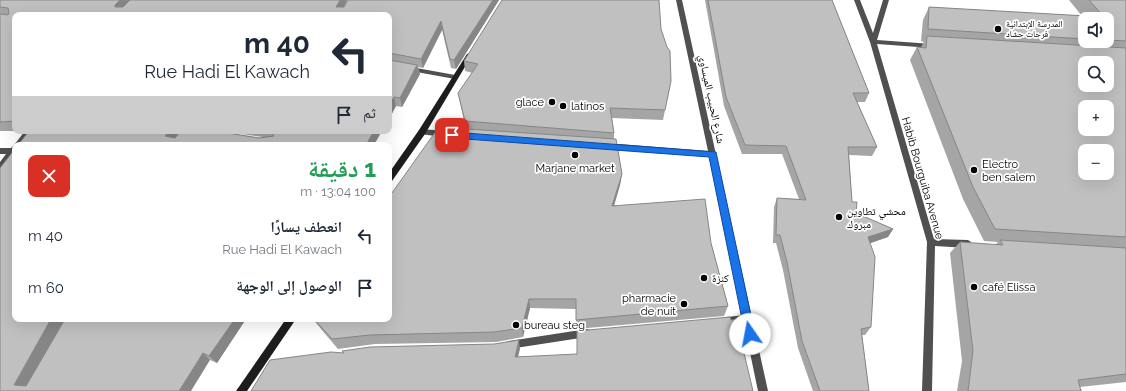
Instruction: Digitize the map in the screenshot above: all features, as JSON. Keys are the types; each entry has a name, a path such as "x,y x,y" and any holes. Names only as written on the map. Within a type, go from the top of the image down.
{"street":[{"name":"شارع الحبيب الميساوي","path":"679,0 763,391"},
{"name":"Habib Bourguiba Avenue","path":"857,0 873,42 931,242 928,391"},
{"path":"886,0 873,42 936,46"},
{"path":"392,175 422,132 471,51"},
{"path":"392,66 455,77"},
{"path":"422,132 453,135"},
{"path":"20,142 27,134"},
{"path":"595,145 713,154"},
{"path":"0,151 12,149"},
{"path":"0,167 12,152"},
{"path":"931,242 978,245"},
{"path":"715,322 747,320"},
{"path":"241,391 290,322"},
{"path":"496,347 596,333"},
{"path":"260,364 276,362"}],"building":[{"path":"0,0 120,0 115,7 123,7 130,0 340,0 336,7 344,7 348,0 493,0 454,60 450,59 441,21 421,59 392,54 392,12 12,12 12,121 0,122 0,14 8,15 9,13 8,8 0,7"},
{"path":"502,0 659,0 661,29 667,47 670,51 671,81 665,110 610,108 614,133 465,121 458,93 478,64 464,61"},
{"path":"708,0 832,0 869,93 853,93 877,147 848,147 852,202 857,202 856,213 893,229 868,237 875,257 871,327 861,329 869,391 820,391 802,341 787,262 780,235 776,235 777,198 806,200 786,146 745,145 726,97"},
{"path":"1089,0 1126,0 1126,41 1114,40 1114,12 1100,12"},
{"path":"929,7 1078,16 1078,39 928,29"},
{"path":"927,36 1078,45 1078,48 1126,48 1126,237 995,229 973,187 917,47 926,48"},
{"path":"392,61 417,65 400,98 394,97 392,100"},
{"path":"467,130 616,139 622,174 612,206 705,199 711,243 728,306 576,320 576,299 529,299 522,328 494,332 370,335 332,339 317,322 392,322 392,193 436,131"},
{"path":"27,134 167,134 165,136 175,138 178,134 234,134 259,138 274,136 273,134 372,134 368,142 20,142"},
{"path":"12,153 12,322 49,322 14,385 26,386 63,322 233,322 209,356 203,353 179,391 0,391 0,168"},
{"path":"1000,240 1126,248 1126,374 1078,380 1081,391 968,391 973,351 960,242 1003,245"},
{"path":"730,317 731,320 736,319 753,391 251,391 270,360 331,352 344,353 342,351 370,347 494,344 519,340 515,357 577,354 577,331"}],"place":[{"name":"المدرسة الإبتدائية فرحات حشاد","path":"998,29"},
{"name":"glace","path":"552,102"},
{"name":"latinos","path":"563,106"},
{"name":"Marjane market","path":"575,155"},
{"name":"Electro ben salem","path":"974,170"},
{"name":"محشي تطاوين مبروك","path":"839,217"},
{"name":"كنزة","path":"704,278"},
{"name":"café Elissa","path":"974,287"},
{"name":"pharmacie de nuit","path":"684,304"},
{"name":"bureau steg","path":"516,325"}],"route":[{"path":"452,135 713,154 750,334"}]}
